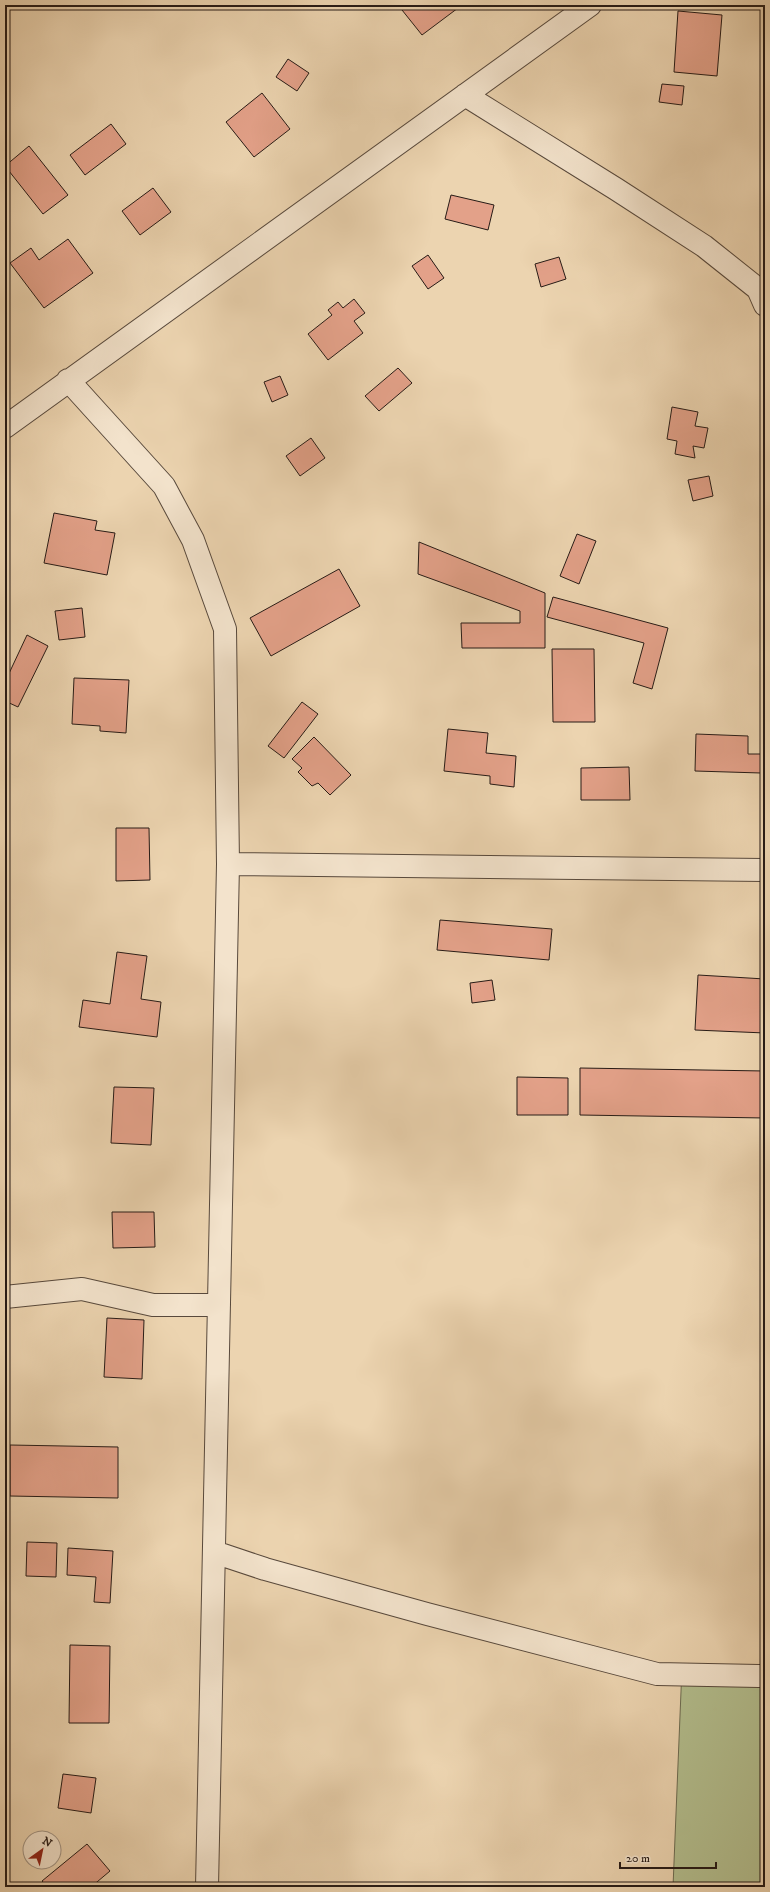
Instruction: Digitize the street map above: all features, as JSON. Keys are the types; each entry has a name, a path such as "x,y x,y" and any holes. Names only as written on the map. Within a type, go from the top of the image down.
{"street":[{"path":"5,426 590,5"},
{"path":"465,95 704,246 758,289 765,304"},
{"path":"68,380 164,486 193,540 225,629 228,864 207,1887"},
{"path":"228,864 765,870"},
{"path":"5,1297 82,1289 153,1305 219,1305"},
{"path":"214,1552 265,1569 427,1614 657,1674 759,1676"}],"green space":[{"path":"682,1667 765,1668 765,1887 673,1887"}],"building":[{"path":"409,5 462,5 422,35 402,10"},
{"path":"678,11 722,15 717,76 674,72"},
{"path":"288,59 309,73 297,91 276,77"},
{"path":"662,84 684,86 682,105 659,102"},
{"path":"262,93 290,129 254,157 226,122"},
{"path":"111,124 126,144 85,175 70,155"},
{"path":"29,146 68,195 43,214 5,166"},
{"path":"153,188 171,212 140,235 122,211"},
{"path":"451,195 494,205 488,230 445,219"},
{"path":"68,239 93,273 44,308 10,263 31,248 39,260"},
{"path":"428,255 444,278 428,289 412,266"},
{"path":"559,257 566,279 541,287 535,264"},
{"path":"354,299 365,313 354,321 363,333 328,360 308,334 332,315 328,310 338,302 343,308"},
{"path":"398,368 412,383 379,411 365,396"},
{"path":"280,376 288,395 272,402 264,382"},
{"path":"672,407 698,412 695,426 708,428 704,448 693,446 695,458 675,454 677,441 667,439"},
{"path":"311,438 325,458 300,476 286,456"},
{"path":"709,476 713,496 693,501 688,480"},
{"path":"54,513 97,521 95,530 115,533 107,575 44,563"},
{"path":"577,534 596,541 579,584 560,576"},
{"path":"419,542 545,593 545,648 462,648 461,623 520,623 520,611 418,574"},
{"path":"339,569 360,606 271,656 250,618"},
{"path":"553,597 668,628 652,689 633,683 644,643 547,617"},
{"path":"82,608 85,637 59,640 55,611"},
{"path":"27,635 48,646 18,707 5,701 5,682"},
{"path":"552,649 594,649 595,722 553,722"},
{"path":"74,678 129,680 126,733 100,731 100,726 72,724"},
{"path":"302,702 318,714 284,758 268,746"},
{"path":"448,729 488,733 486,753 516,756 514,787 490,784 490,776 444,771"},
{"path":"696,734 748,736 748,754 761,754 761,773 695,771"},
{"path":"314,737 351,775 330,795 318,783 312,786 298,772 302,768 292,759"},
{"path":"629,767 630,800 581,800 581,768"},
{"path":"116,828 149,828 150,880 116,881"},
{"path":"440,920 552,929 549,960 437,950"},
{"path":"117,952 147,956 141,999 161,1002 157,1037 79,1027 83,1000 110,1004"},
{"path":"698,975 765,979 765,1033 695,1030"},
{"path":"492,980 495,1000 472,1003 470,983"},
{"path":"580,1068 765,1071 765,1118 580,1115"},
{"path":"517,1077 568,1078 568,1115 517,1115"},
{"path":"114,1087 154,1088 151,1145 111,1143"},
{"path":"112,1212 154,1212 155,1247 113,1248"},
{"path":"107,1318 144,1320 142,1379 104,1377"},
{"path":"10,1445 118,1447 118,1498 10,1496"},
{"path":"27,1542 57,1543 56,1577 26,1576"},
{"path":"68,1548 113,1551 110,1603 94,1602 96,1577 67,1575"},
{"path":"70,1645 110,1646 109,1723 69,1723"},
{"path":"63,1774 96,1778 91,1813 58,1808"},
{"path":"87,1844 110,1871 91,1887 48,1887 42,1881 55,1870 62,1870 62,1865"}]}
